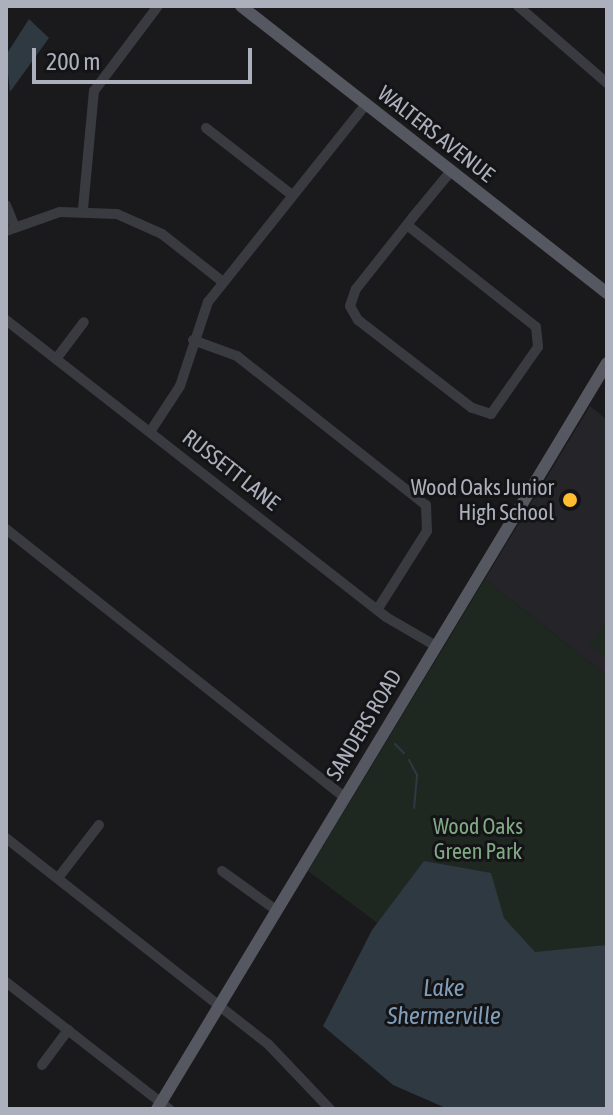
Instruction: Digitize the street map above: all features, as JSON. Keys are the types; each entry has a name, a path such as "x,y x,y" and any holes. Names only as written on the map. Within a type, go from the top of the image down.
{"main road":[{"name":"WALTERS AVENUE","path":"241,6 607,293"},
{"name":"SANDERS ROAD","path":"163,1107 218,1006 607,363"}],"street":[{"path":"83,209 94,91 158,6"},
{"path":"518,6 607,83"},
{"path":"150,432 180,386 193,340 223,282 366,104"},
{"path":"206,128 292,195"},
{"path":"407,225 539,335 501,407 485,414 358,320 350,306 407,225 451,171"},
{"path":"6,205 10,229 83,209 149,226 223,282"},
{"name":"RUSSETT LANE","path":"6,320 377,610 436,646"},
{"path":"56,359 84,322"},
{"path":"193,340 237,356 426,505 427,531 377,610"},
{"path":"6,529 344,797"},
{"path":"58,878 99,825"},
{"path":"6,838 268,1044 330,1109"},
{"path":"222,871 276,910"},
{"path":"6,982 163,1107"},
{"path":"42,1065 68,1030"}],"shaded area":[{"name":"Wood Oaks Junior High School","path":"590,406 607,420 607,676 485,579"}],"green space":[{"name":"Wood Oaks Green Park","path":"485,579 607,676 607,1095 308,871"},
{"path":"607,621 607,658 589,644"}],"water":[{"path":"29,19 49,38 10,92 6,55"},
{"name":"Lake Shermerville","path":"424,861 491,873 504,918 535,952 607,945 607,1109 448,1109 393,1085 323,1026 372,930"}],"waterway":[{"path":"395,744 404,753"},
{"path":"409,760 417,775 414,808"}],"place":[{"name":"Wood Oaks Junior High School","path":"570,500"}]}
